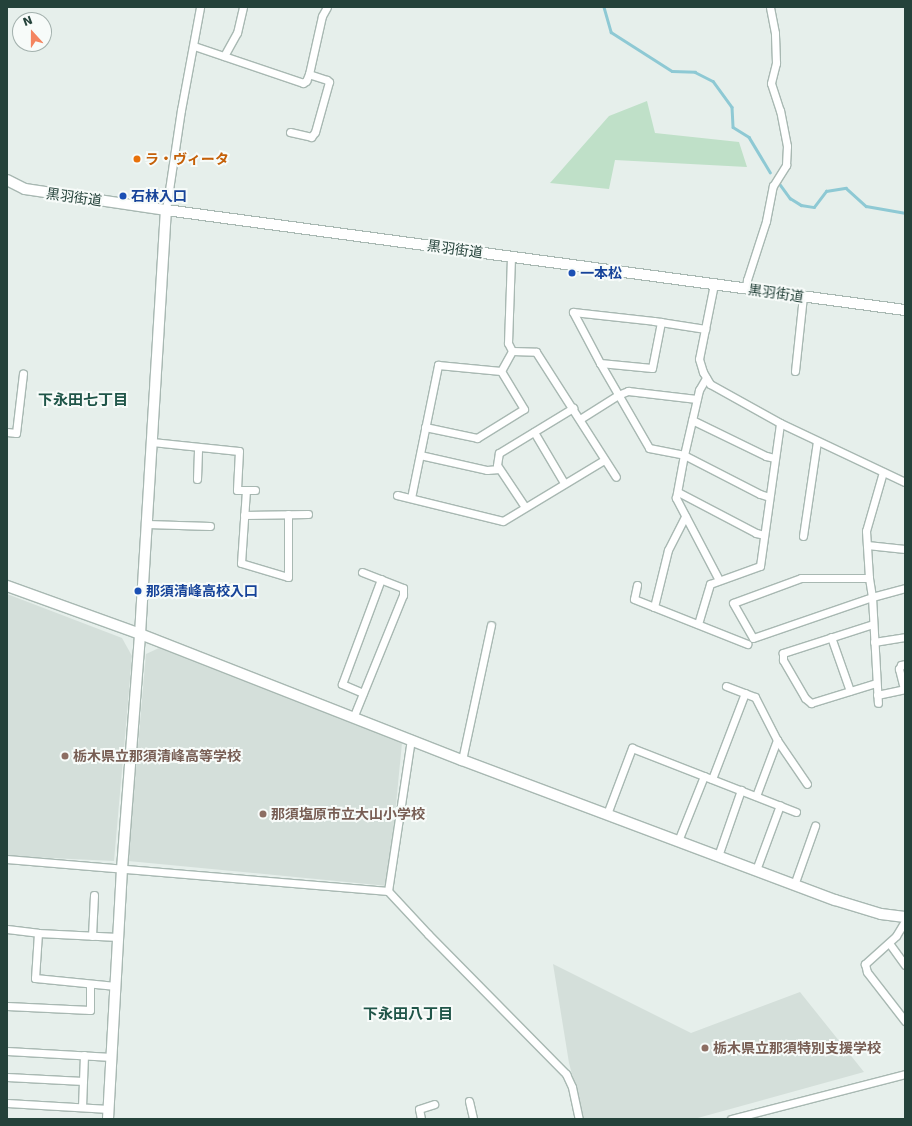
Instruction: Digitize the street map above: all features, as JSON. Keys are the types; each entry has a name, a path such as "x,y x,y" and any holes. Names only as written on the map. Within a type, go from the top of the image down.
{"street":[{"path":"7,1103 82,1108 108,1114 122,869 140,634 166,210 181,110 200,7"},
{"path":"224,56 237,33 243,7"},
{"path":"194,46 300,83 306,81 309,74 322,16 327,7"},
{"path":"746,289 747,280 766,221 773,186 786,164 787,146 780,112 771,83 776,63 775,33 770,7"},
{"path":"290,132 310,137 315,132 329,82 328,80 309,74"},
{"name":"黒羽街道","path":"7,180 25,190 905,310"},
{"path":"7,187 25,190"},
{"path":"511,257 508,343 512,351"},
{"path":"714,284 699,359 706,378 715,387 780,422 905,482"},
{"path":"795,371 803,296"},
{"path":"705,329 661,322 573,312 600,363 649,448 684,455 760,494 769,497"},
{"path":"600,363 652,368 661,322"},
{"path":"501,371 512,351"},
{"path":"512,351 536,352 616,477"},
{"path":"411,498 438,365 501,371"},
{"path":"425,427 477,438 524,409 501,371"},
{"path":"7,432 16,432 22,373"},
{"path":"706,378 699,390 676,498 719,580"},
{"path":"580,419 618,394 628,391 697,399"},
{"path":"525,507 497,465 499,453 573,408"},
{"path":"692,420 766,456 774,458"},
{"path":"698,624 710,584 760,566 780,422"},
{"path":"534,432 564,483"},
{"path":"803,536 817,441"},
{"path":"152,442 239,451 237,490 255,490"},
{"path":"197,479 198,447"},
{"path":"420,455 487,470 499,469"},
{"path":"397,495 503,521 604,460"},
{"path":"878,703 872,597 869,578 866,531 884,472"},
{"path":"246,490 241,563 288,578 288,514"},
{"path":"678,492 756,533 764,535"},
{"path":"244,515 308,514"},
{"path":"654,607 668,550 685,516"},
{"path":"147,524 210,526"},
{"path":"867,545 905,549"},
{"path":"353,718 403,594 402,588 362,572"},
{"path":"869,578 801,578 733,603 753,638 872,597 905,588"},
{"path":"363,693 342,684 381,580"},
{"path":"637,585 634,599 747,644"},
{"path":"7,586 140,634 462,760 834,900 881,914 905,917"},
{"path":"873,624 783,653 783,660 805,698 811,703 876,683"},
{"path":"462,760 491,625"},
{"path":"831,637 850,691"},
{"path":"874,642 905,637"},
{"path":"877,694 905,689 899,669 901,665 905,664"},
{"path":"726,686 755,698 777,740 806,784"},
{"path":"712,779 745,694"},
{"path":"388,891 411,740"},
{"path":"756,796 777,740"},
{"path":"607,814 632,748 796,812"},
{"path":"678,841 704,776"},
{"path":"718,856 741,790"},
{"path":"756,870 780,805"},
{"path":"794,885 815,826"},
{"path":"7,859 388,891 428,934 566,1074 572,1087 579,1119"},
{"path":"92,936 94,895"},
{"path":"905,921 889,943 865,964 867,972 905,1021"},
{"path":"7,929 38,933 118,937"},
{"path":"38,933 35,978 116,986"},
{"path":"889,943 905,965"},
{"path":"7,1006 90,1010 90,984"},
{"path":"7,1051 112,1057"},
{"path":"82,1108 84,1055"},
{"path":"731,1119 905,1074"},
{"path":"7,1077 83,1081"},
{"path":"469,1101 473,1119"},
{"path":"421,1119 419,1109 434,1104"}],"shaded area":[{"name":"栃木県立那須清峰高等学校","path":"7,594 122,638 132,656 114,861 7,856"},
{"name":"那須塩原市立大山小学校","path":"159,648 402,743 388,886 128,861 146,654"},
{"name":"栃木県立那須特別支援学校","path":"553,964 691,1033 800,992 864,1072 694,1119 584,1119 569,1063"}],"green space":[{"path":"647,101 655,133 739,142 747,167 615,160 609,189 550,183 609,116"}],"waterway":[{"path":"604,7 611,32 672,71 695,72 713,81 732,107 733,127 749,137 770,172"},
{"path":"779,183 790,198 801,205 814,207 826,191 846,188 866,206 905,213"}],"place":[{"name":"ラ・ヴィータ","path":"137,159"},
{"name":"石林入口","path":"123,196"},
{"name":"一本松","path":"572,273"},
{"name":"那須清峰高校入口","path":"138,591"},
{"name":"栃木県立那須清峰高等学校","path":"65,756"},
{"name":"那須塩原市立大山小学校","path":"263,814"},
{"name":"栃木県立那須特別支援学校","path":"705,1048"}],"district":[{"name":"下永田七丁目","path":"83,401"},
{"name":"下永田八丁目","path":"408,1015"}]}
